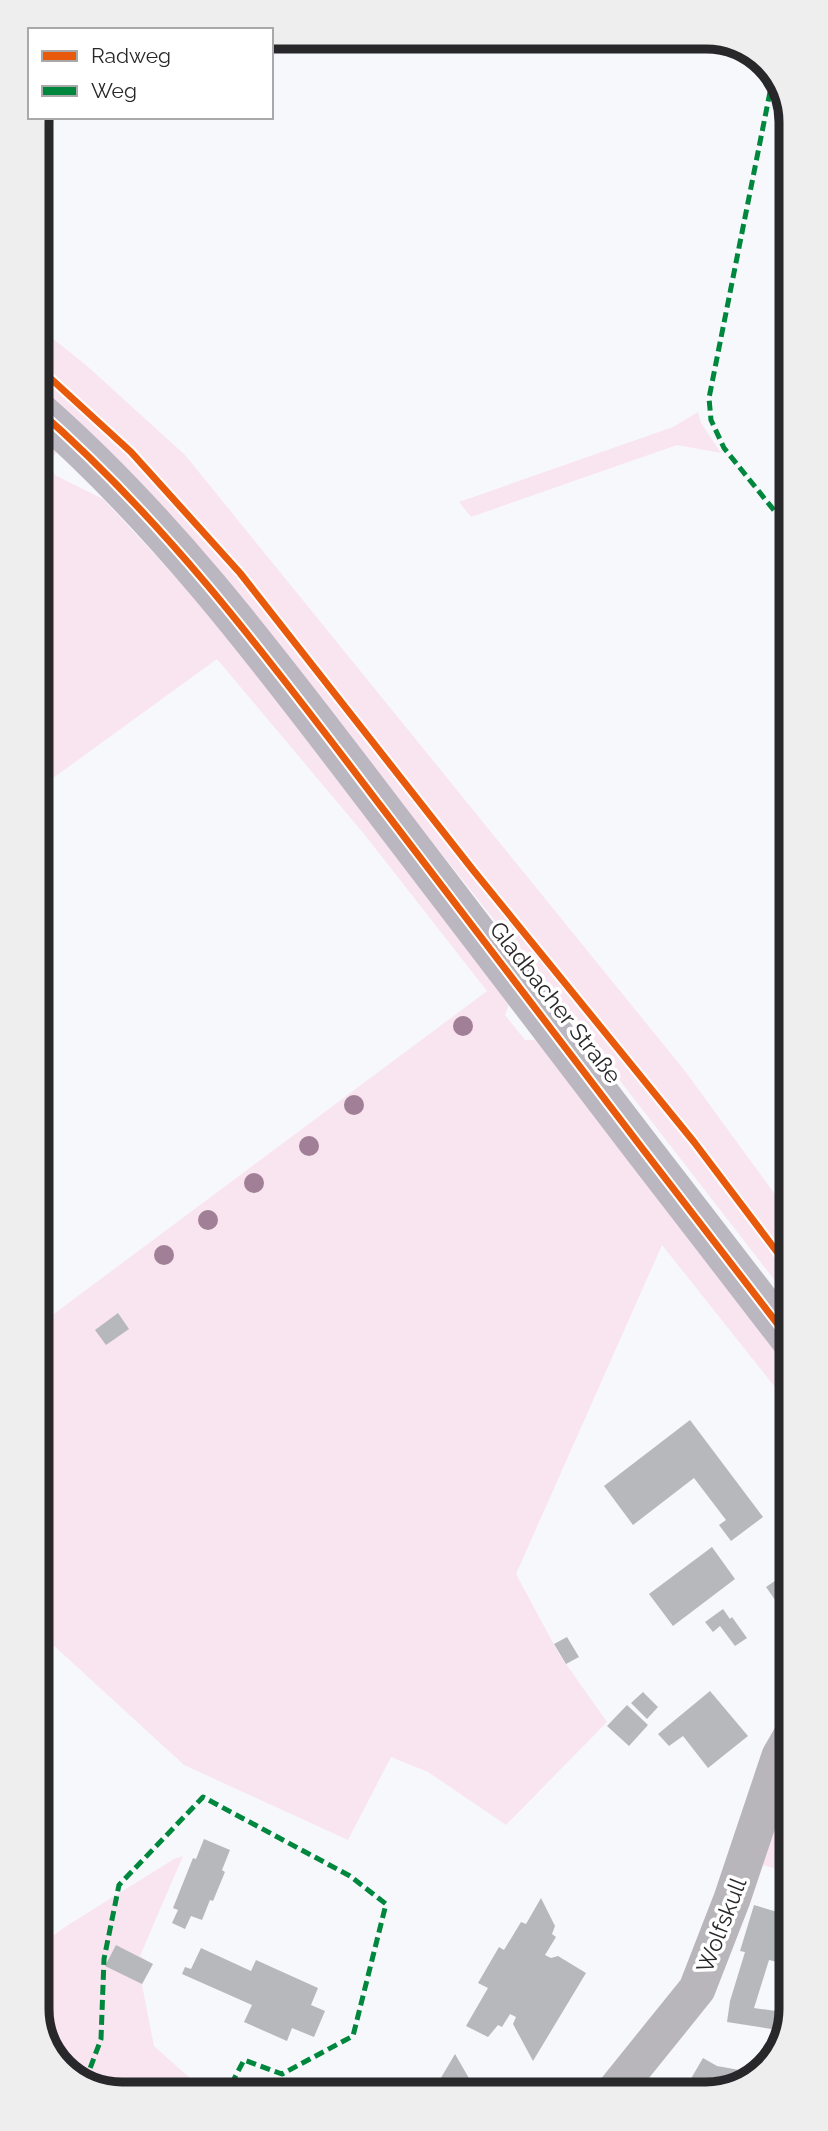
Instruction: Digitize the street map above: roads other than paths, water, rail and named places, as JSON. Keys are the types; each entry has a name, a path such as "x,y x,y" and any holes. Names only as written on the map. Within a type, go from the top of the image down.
{"main road":[{"name":"Gladbacher Straße","path":"49,419 83,449 167,536 284,680 779,1326"}],"street":[{"name":"Wolfskull","path":"622,2082 697,1989 732,1899 779,1759"}]}
